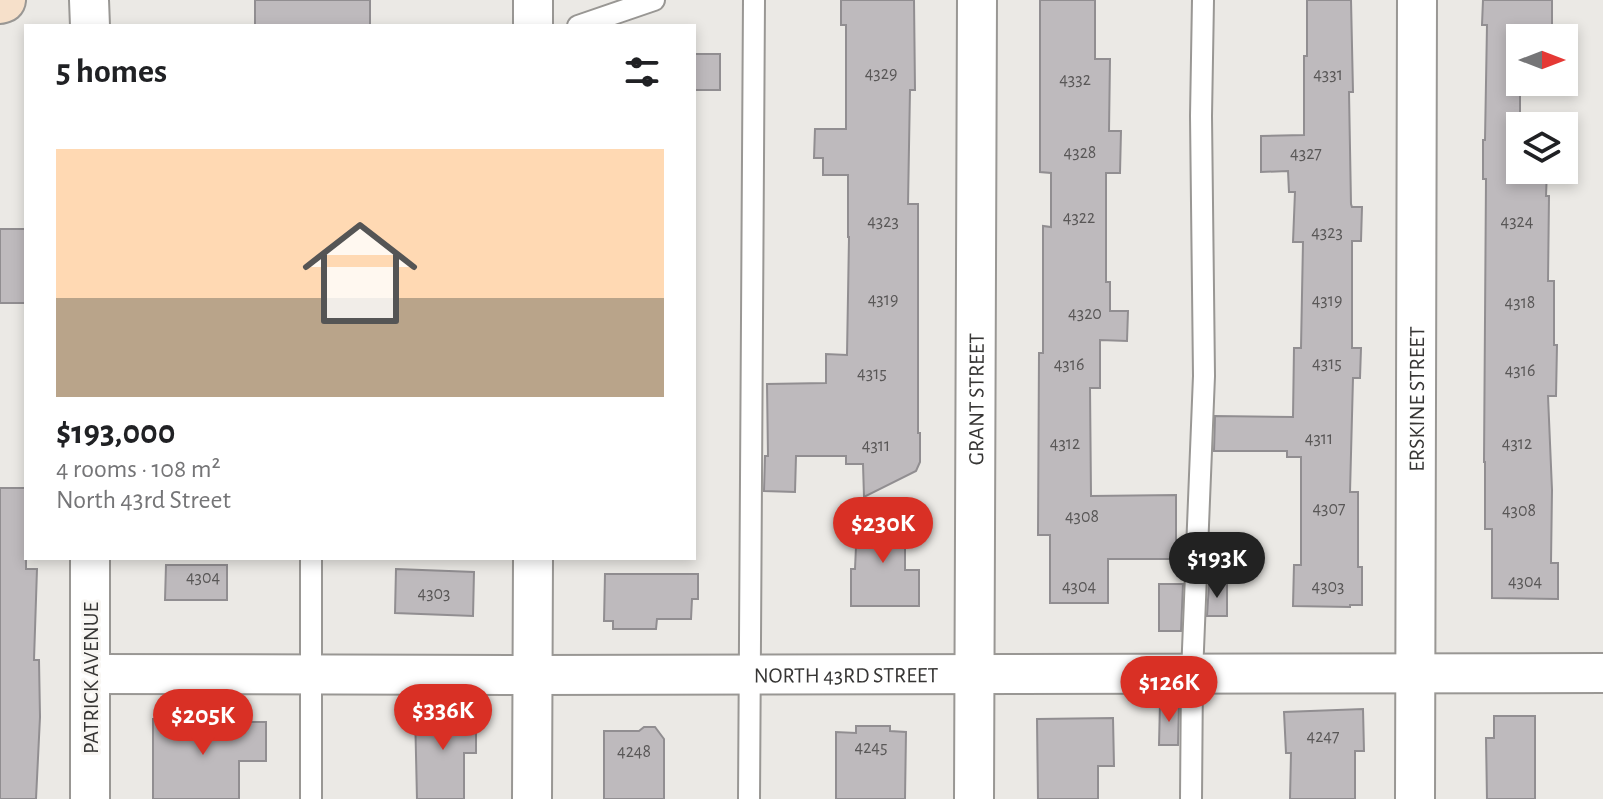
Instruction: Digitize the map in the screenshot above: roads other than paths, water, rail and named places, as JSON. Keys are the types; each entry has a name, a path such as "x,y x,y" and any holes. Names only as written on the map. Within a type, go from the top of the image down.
{"street":[{"path":"89,0 90,24"},
{"path":"533,0 533,24"},
{"name":"GRANT STREET","path":"974,799 977,0"},
{"name":"ERSKINE STREET","path":"1415,799 1417,0"},
{"name":"PATRICK AVENUE","path":"90,560 90,799"},
{"path":"532,799 533,560"},
{"name":"NORTH 43RD STREET","path":"90,674 1603,673"}],"lane":[{"path":"584,24 654,0"},
{"path":"749,799 754,0"},
{"path":"1191,799 1192,674 1204,376 1203,0"},
{"path":"311,560 311,799"}]}
